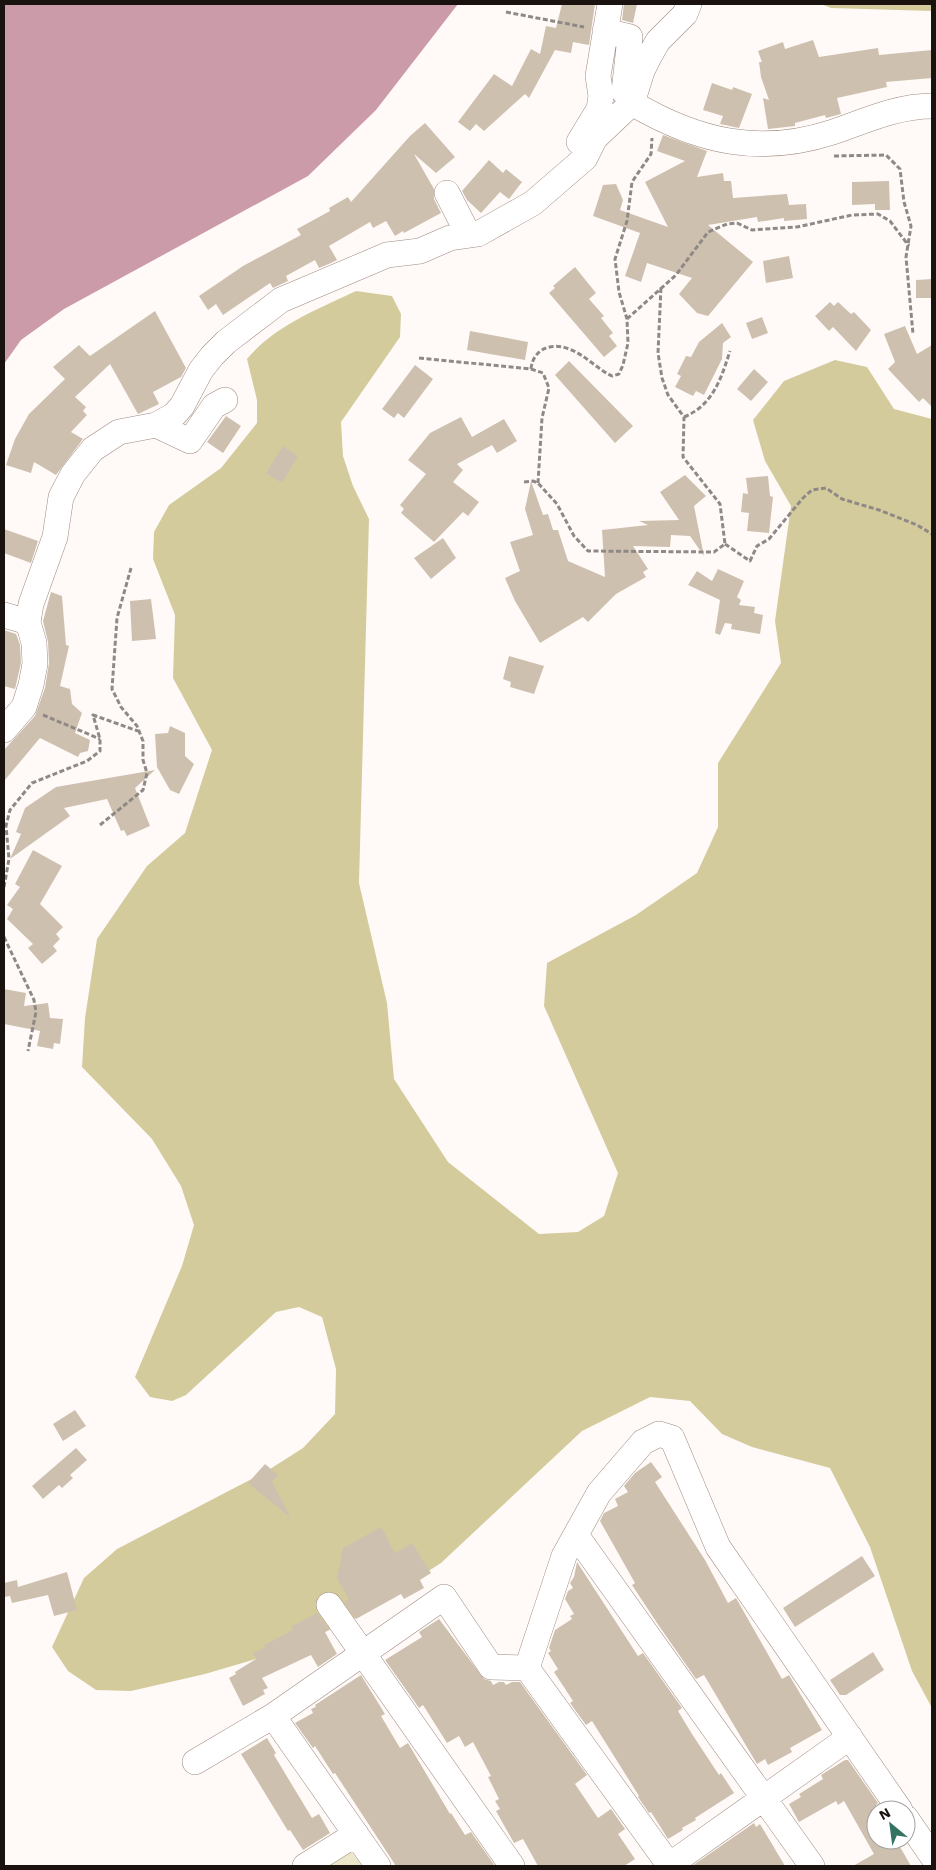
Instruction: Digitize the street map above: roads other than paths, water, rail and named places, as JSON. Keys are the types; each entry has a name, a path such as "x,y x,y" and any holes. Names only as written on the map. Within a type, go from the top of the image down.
{"street":[{"path":"502,221 574,148 595,116 601,96 598,76 610,4"},
{"path":"4,730 24,707 31,685 35,664 34,643 28,622 31,604 55,537 61,497 73,474 93,449 106,440 132,429 156,426 174,414 182,406 201,370 226,342 281,300 387,255 420,251 437,242 468,234 478,234 533,203 585,158 595,138 636,110 642,71 650,55 658,41 685,14 689,4"},
{"path":"605,31 630,37 626,81 620,107 636,110 714,139 755,144 816,137 870,118 920,106 932,106"},
{"path":"447,193 468,234"},
{"path":"156,426 190,441 214,406 225,400"},
{"path":"4,615 28,622"},
{"path":"526,1668 564,1556 599,1493 643,1442 659,1434 672,1438 718,1547 893,1800"},
{"path":"576,1535 812,1866"},
{"path":"195,1762 273,1716 444,1597 491,1667 526,1668"},
{"path":"329,1606 512,1866"},
{"path":"526,1668 669,1866 850,1737"},
{"path":"273,1716 378,1866"},
{"path":"916,1833 932,1856"},
{"path":"305,1866 356,1834"}]}
